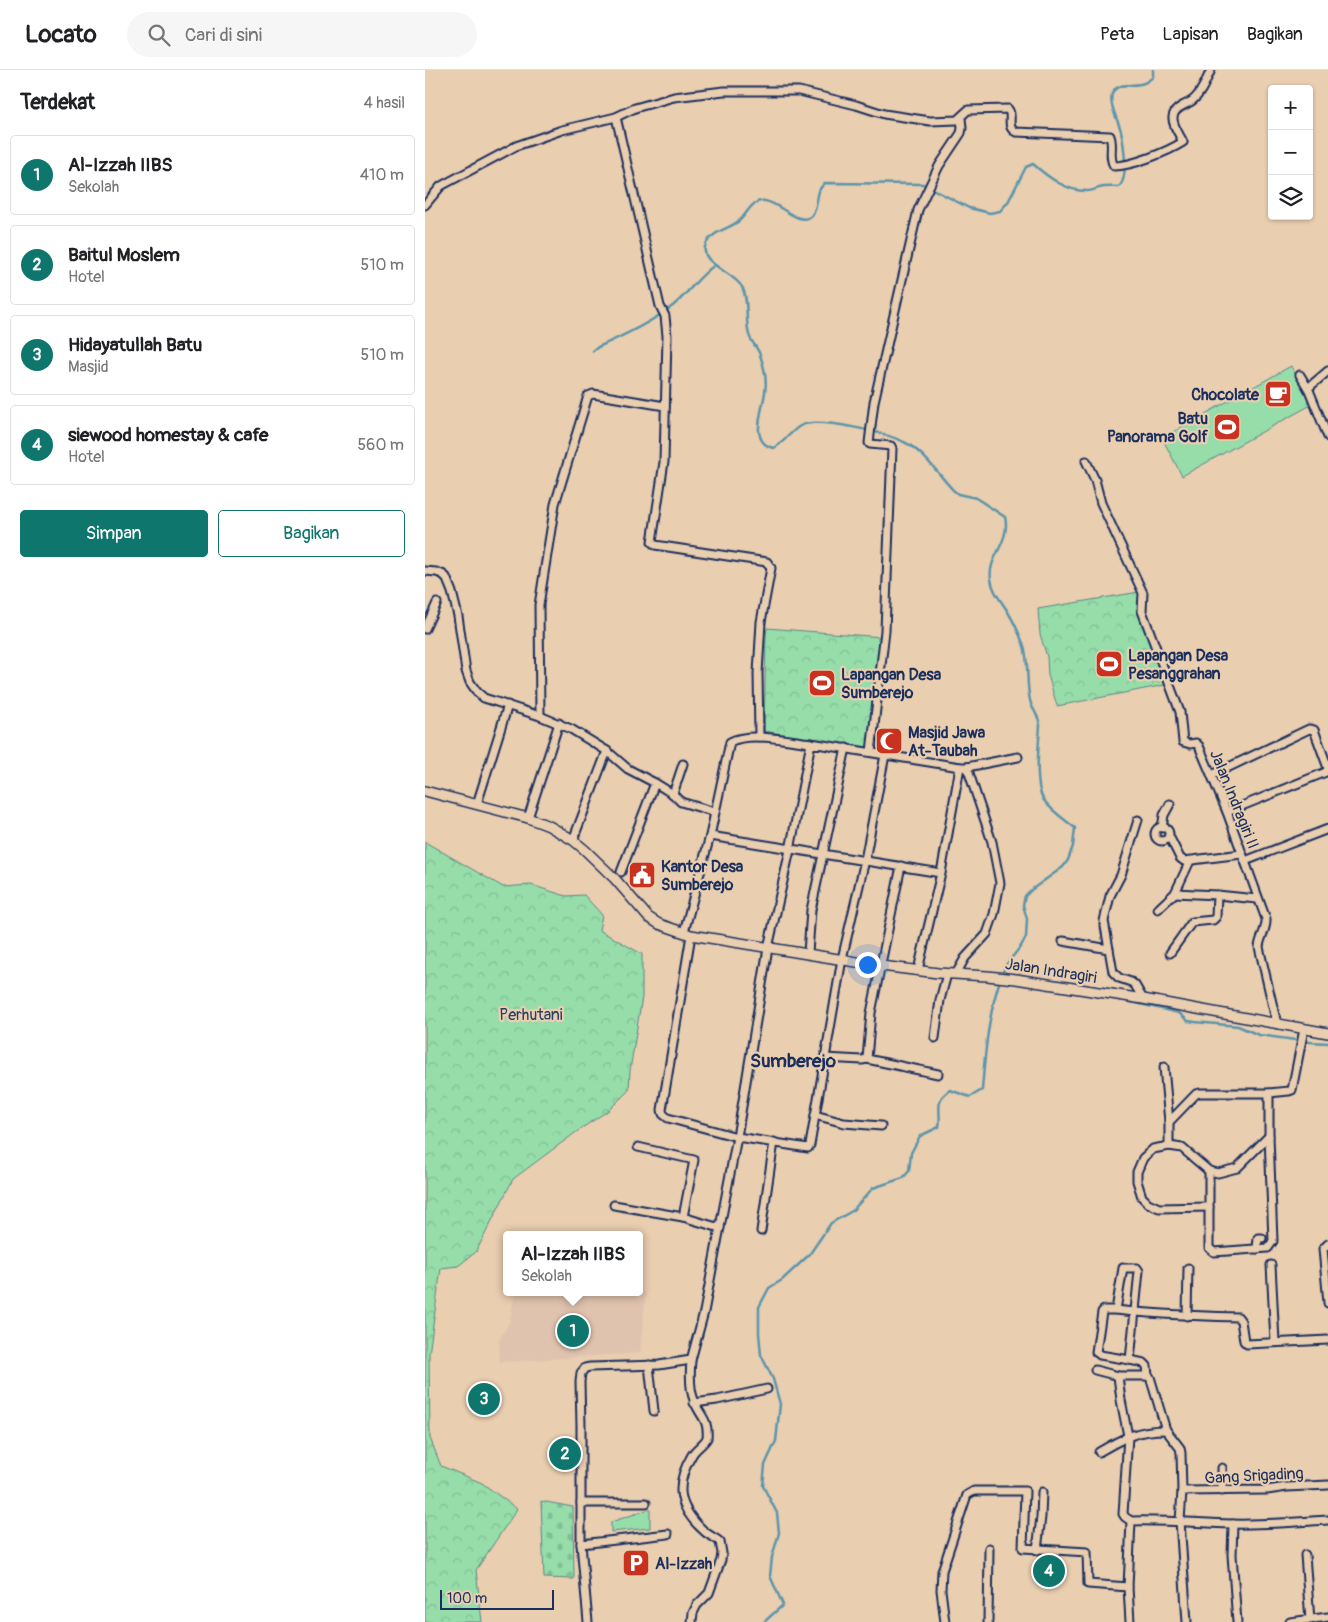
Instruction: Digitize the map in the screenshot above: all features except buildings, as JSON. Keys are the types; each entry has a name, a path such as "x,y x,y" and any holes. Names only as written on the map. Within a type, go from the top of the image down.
{"street":[{"path":"425,205 441,186 516,146 563,130 617,117 635,108 674,97 724,91 776,90 799,92 856,105 884,114 906,116 925,121 957,120 968,110 1008,109 1011,112 1010,127 1013,131 1108,135 1112,138 1112,164 1119,166 1133,164 1183,142 1174,122 1173,114 1196,97 1211,70"},
{"path":"617,117 667,336 664,462 653,544 767,562 771,568 761,631 758,673 759,737"},
{"path":"871,752 885,631 892,448 891,446 870,444 874,402 918,210 933,178 961,133 961,118"},
{"path":"1308,388 1328,371"},
{"path":"1300,375 1308,388 1328,438"},
{"path":"539,716 539,605 555,504 588,396 593,394 665,406"},
{"name":"Jalan Indragiri II","path":"1087,461 1095,480 1101,504 1143,593 1142,611 1180,712 1183,742 1198,744 1227,812 1266,922 1259,942 1260,952 1277,1024"},
{"path":"425,571 442,574 446,577 458,616 466,671 470,682 484,698 571,728 607,750 628,769 655,782 681,802 715,812"},
{"path":"425,630 437,603"},
{"path":"477,804 508,705"},
{"path":"528,818 559,724"},
{"path":"1212,775 1309,729 1314,730 1328,769 1326,772 1227,812"},
{"path":"885,755 865,860 842,959 810,1145 808,1148 737,1137 667,1118 662,1110 688,933 730,742 735,739 759,737 846,748 963,767 1018,757"},
{"path":"692,1622 693,1612 697,1605 709,1593 722,1553 720,1542 704,1531 682,1502 680,1488 687,1463 693,1452 707,1438 707,1425 694,1403 691,1360 704,1312 737,1137 768,948 791,850 811,743"},
{"path":"808,953 811,910 846,748"},
{"path":"573,840 607,750"},
{"path":"673,794 683,764"},
{"path":"918,970 963,767"},
{"path":"935,1038 940,1000 952,974 987,934 995,914 1000,883 993,842 963,767"},
{"path":"621,872 655,782"},
{"name":"Jalan Indragiri","path":"425,791 528,818 549,826 573,840 615,879 648,916 659,924 688,933 881,966 1016,979 1143,999 1277,1024 1303,1033 1328,1033"},
{"path":"1162,828 1164,815 1170,804"},
{"path":"1138,820 1121,876 1110,896 1104,925 1113,972 1119,978 1135,985 1143,999"},
{"path":"1162,828 1157,830 1157,839 1162,841 1169,836"},
{"path":"1162,828 1167,830 1181,860 1190,861 1243,858 1328,829"},
{"path":"710,836 941,873"},
{"path":"1159,909 1175,893 1190,861"},
{"path":"867,1059 871,1013 901,866"},
{"path":"1175,893 1217,895 1257,900"},
{"path":"1170,953 1192,922 1215,920 1217,895"},
{"path":"1063,941 1109,949"},
{"path":"1169,1122 1196,1094 1269,1093 1292,1090 1303,1033"},
{"path":"825,1058 867,1059 937,1074"},
{"path":"1164,1067 1169,1122 1169,1146"},
{"path":"1209,1171 1209,1248 1211,1251 1268,1248 1273,1241 1269,1093"},
{"path":"815,1115 845,1122 881,1126"},
{"path":"1209,1207 1159,1208 1147,1203 1142,1197 1137,1181 1139,1163 1153,1149 1169,1146 1185,1150 1209,1171 1219,1173 1237,1168 1269,1136"},
{"path":"761,1231 774,1142"},
{"path":"638,1147 694,1160 683,1217"},
{"path":"614,1205 683,1217 720,1228"},
{"path":"1257,1249 1258,1238 1262,1238"},
{"path":"1328,1244 1323,1248 1328,1303"},
{"path":"1271,1265 1275,1342"},
{"path":"1116,1310 1123,1268 1137,1268 1139,1271 1130,1360"},
{"path":"1187,1316 1188,1268"},
{"path":"1187,1622 1180,1521 1182,1491 1180,1448 1166,1430 1153,1385 1148,1376 1147,1366 1140,1361 1097,1353 1102,1312 1104,1310 1116,1310 1187,1316 1238,1317 1241,1321 1245,1343 1328,1340"},
{"path":"588,1622 581,1544 581,1373 585,1368 590,1367 649,1365 691,1360"},
{"path":"649,1365 653,1411"},
{"path":"1095,1370 1118,1376 1148,1376"},
{"path":"1118,1376 1128,1436 1123,1507 1125,1517 1131,1521 1233,1524 1328,1520"},
{"path":"694,1403 767,1389"},
{"path":"1099,1452 1128,1436 1150,1430 1166,1430"},
{"path":"1222,1491 1223,1468"},
{"name":"Gang Srigading","path":"1182,1491 1267,1490 1287,1486 1328,1485"},
{"path":"945,1622 941,1590 942,1570 967,1495 974,1491 1025,1491 1023,1548 1087,1552 1088,1584 1127,1586"},
{"path":"1037,1550 1042,1492"},
{"path":"581,1503 646,1503"},
{"path":"1130,1622 1127,1586 1131,1521"},
{"path":"1233,1524 1232,1555 1237,1622"},
{"path":"581,1544 668,1534"},
{"path":"989,1548 989,1622"},
{"path":"1305,1555 1310,1620"},
{"path":"1290,1622 1328,1618"}],"shaded area":[{"path":"643,1292 646,1292 640,1353 500,1362 499,1341 510,1321 514,1296 643,1296"}],"green space":[{"name":"Batu Panorama Golf","path":"1291,366 1311,405 1182,476 1162,438"},
{"path":"1139,592 1140,614 1165,685 1057,706 1048,675 1047,657 1040,634 1038,609"},
{"name":"Lapangan Desa Sumberejo","path":"767,628 882,637 868,748 764,731"},
{"name":"Perhutani","path":"425,842 503,887 531,885 566,896 584,895 602,915 599,930 642,954 642,997 630,1070 629,1090 609,1110 513,1179 476,1252 458,1266 441,1268 429,1354 430,1438 441,1466 482,1483 517,1509 476,1570 482,1622 425,1622"},
{"path":"541,1501 573,1507 574,1579 544,1578"},
{"path":"650,1509 650,1528 611,1532 611,1522"}],"waterway":[{"path":"1002,975 1006,965 1026,937 1027,919 1023,905 1025,896 1063,867 1068,860 1073,846 1075,828 1050,807 1040,792 1038,763 1040,725 1029,697 1025,650 1014,624 992,584 992,564 1005,534 1005,517 976,498 958,494 911,446 883,434 836,424 809,423 796,428 774,448 766,445 761,440 759,433 760,416 766,388 765,374 759,352 749,335 744,292 738,282 707,257 705,251 706,244 712,236 740,220 753,204 757,202 765,201 777,205 800,218 810,217 816,208 820,189 825,183 923,184 969,208 990,213 1000,211 1008,202 1026,167 1033,164 1051,179 1080,191 1104,187 1119,187 1124,176 1124,152 1121,131 1113,110 1112,94 1114,90 1121,86 1146,82 1153,77 1153,70"},
{"path":"593,351 662,314 682,298 715,265"},
{"path":"764,1622 783,1605 770,1576 772,1557 779,1533 777,1513 763,1486 765,1465 776,1441 780,1404 773,1379 761,1355 759,1307 769,1288 782,1280 809,1255 831,1223 852,1211 873,1188 903,1178 909,1171 911,1153 920,1136 939,1127 939,1106 945,1094 950,1090 970,1097 982,1090 990,1021 1000,980"},
{"path":"1127,1001 1179,1013 1188,1021 1238,1026 1259,1035 1328,1043"}],"place":[{"name":"Chocolate","path":"1278,394"},
{"name":"Batu Panorama Golf","path":"1227,427"},
{"name":"Lapangan Desa Pesanggrahan","path":"1109,664"},
{"name":"Lapangan Desa Sumberejo","path":"822,683"},
{"name":"Masjid Jawa At-Taubah","path":"889,741"},
{"name":"Kantor Desa Sumberejo","path":"642,875"},
{"name":"Al-Izzah IIBS","path":"573,1331"},
{"name":"Hidayatullah Batu","path":"484,1399"},
{"name":"Baitul Moslem","path":"565,1454"},
{"name":"Al-Izzah","path":"636,1563"},
{"name":"siewood homestay & cafe","path":"1049,1571"}],"district":[{"name":"Sumberejo","path":"793,1060"}]}
